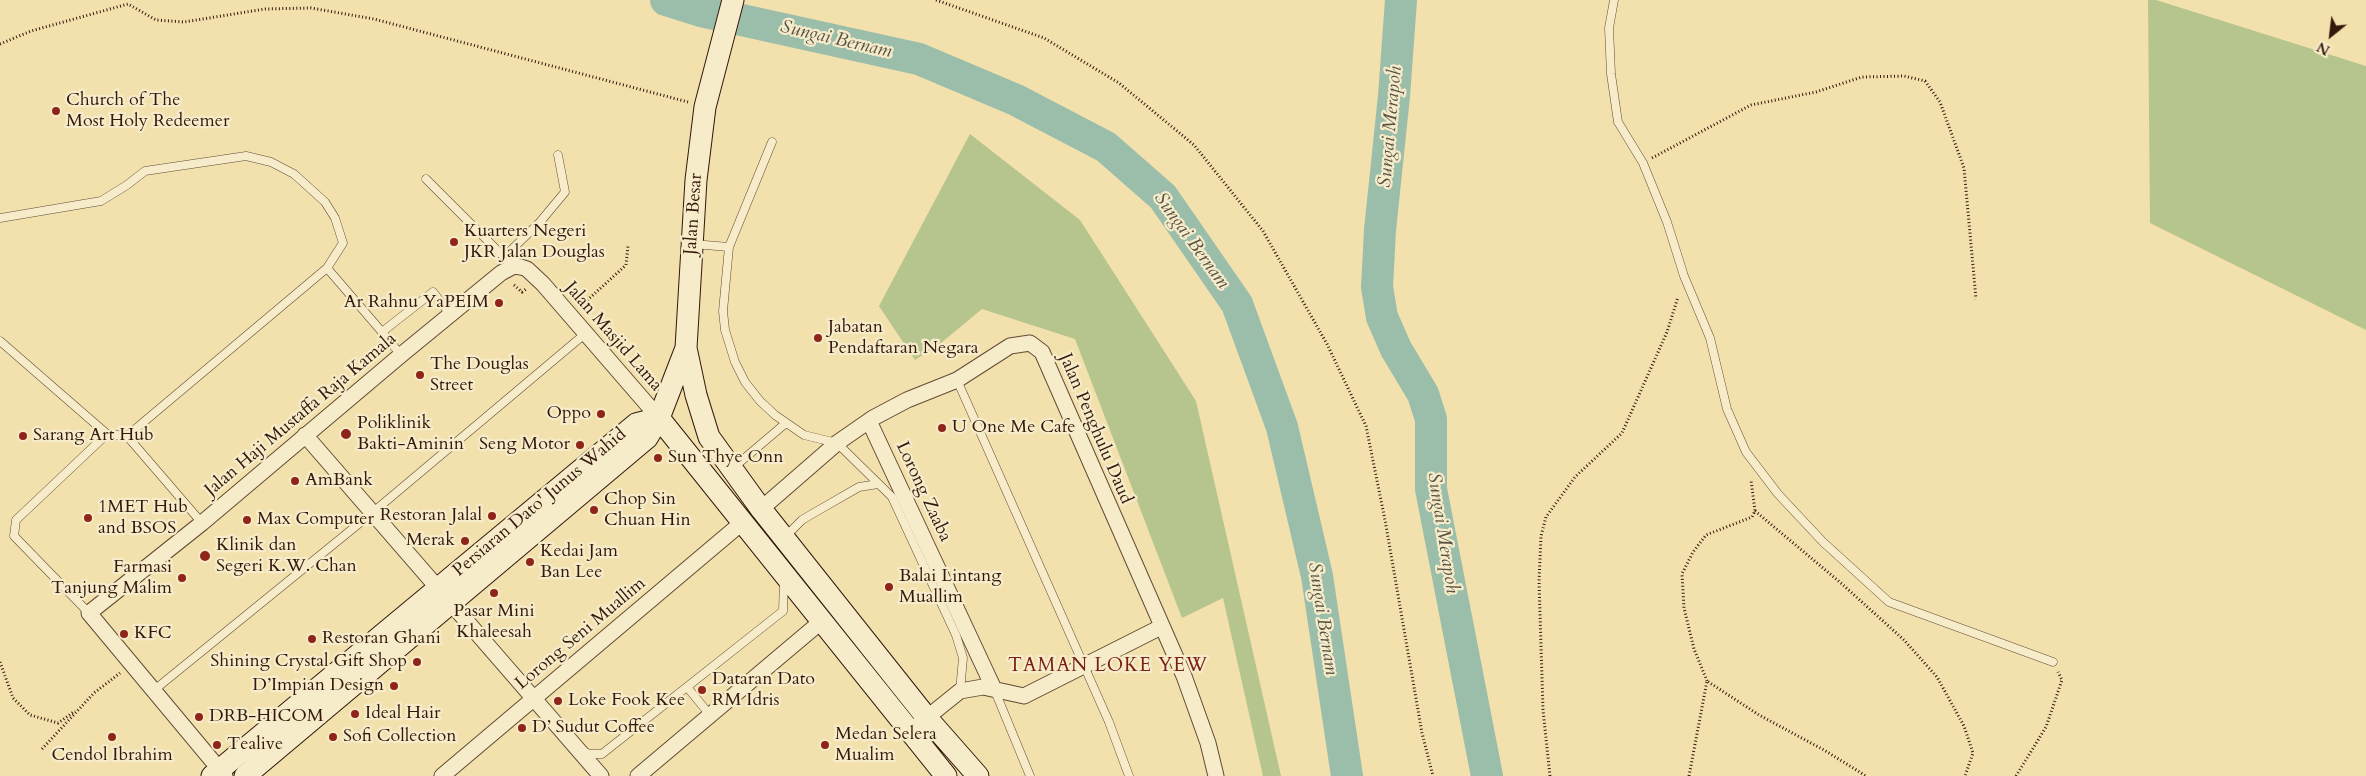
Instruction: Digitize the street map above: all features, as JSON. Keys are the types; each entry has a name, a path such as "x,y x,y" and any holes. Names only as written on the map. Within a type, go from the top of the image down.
{"main road":[{"name":"Jalan Besar","path":"686,348 696,180 705,107 733,0"},
{"name":"Persiaran Dato' Junus Wahid","path":"219,774 647,438 659,418 686,348"},
{"path":"686,348 696,395 709,437 731,470 927,718 978,776"},
{"path":"659,418 709,437"},
{"path":"659,418 744,521 946,776"},
{"name":"Persiaran Dato' Junus Wahid","path":"244,776 444,596"}],"street":[{"name":"Jalan Masjid Lama","path":"509,261 527,269 539,280 659,418"},
{"name":"Jalan Haji Mustaffa Raja Kamala","path":"89,613 202,523 400,355 501,273 509,261"},
{"name":"Jalan Penghulu Daud","path":"760,508 837,442 869,421 907,400 956,380 1010,346 1030,343 1042,352 1184,676 1208,743 1216,776"},
{"name":"Lorong Zaaba","path":"869,421 994,689"},
{"path":"306,435 601,776"},
{"name":"Lorong Seni Muallim","path":"442,776 744,521"},
{"path":"89,613 219,774"},
{"path":"638,776 823,620"},
{"path":"911,732 960,691 983,687 1024,696 1161,627"}],"lane":[{"path":"1614,0 1610,38 1611,74 1618,122 1643,163 1667,222 1684,276 1710,338 1727,409 1746,452 1778,494 1823,542 1889,602 2053,662"},
{"path":"772,142 729,247 723,311 725,330 732,354 744,382 760,401 804,436 837,442 892,497 956,635 962,658 960,691"},
{"path":"426,179 509,261 565,192 558,155"},
{"path":"0,218 101,200 127,185 144,171 246,156 270,162 294,174 325,202 335,218 343,242 327,268 127,436"},
{"path":"692,244 729,247"},
{"path":"327,268 400,355"},
{"path":"382,332 433,292 451,314"},
{"path":"153,691 586,334"},
{"path":"0,341 107,434 127,436 202,523"},
{"path":"956,380 1109,722 1129,776"},
{"path":"731,470 786,423"},
{"path":"89,613 14,536 16,520 107,434"},
{"path":"784,538 802,520 859,487 878,484"},
{"path":"578,749 590,754 602,754 782,611 784,573"},
{"path":"687,687 710,715"},
{"path":"994,689 1030,776"}],"path":[{"path":"936,0 1044,38 1119,83 1194,145 1263,231 1327,344 1366,426 1385,520 1422,733 1432,776"},
{"path":"0,44 31,31 128,4 156,20 184,22 265,9 311,8 374,19 705,107"},
{"path":"1643,163 1671,146 1751,105 1816,92 1862,77 1904,76 1925,81 1940,102 1964,168 1976,299"},
{"path":"570,315 626,265 628,246"},
{"path":"1550,776 1543,710 1539,581 1541,536 1546,517 1575,477 1622,433 1667,332 1684,276"},
{"path":"507,291 515,285 522,292 539,280"},
{"path":"1689,776 1707,681 1694,649 1684,608 1682,574 1693,552 1706,535 1752,517 1755,511 1746,452"},
{"path":"1755,511 1842,584 1904,640 1937,677 1964,726 1973,753 1965,776"},
{"path":"2016,776 2046,727 2062,680 2053,662"},
{"path":"0,663 13,698 30,715 58,723 81,708"},
{"path":"42,749 94,693 131,665"},
{"path":"1707,681 1760,715 1824,750 1866,776"}],"green space":[{"path":"2148,0 2156,0 2366,66 2366,330 2150,223"},
{"path":"970,134 1080,220 1196,401 1281,776 1263,776 1223,598 1182,618 1075,339 982,309 941,343 915,360 879,306"}],"waterway":[{"name":"Sungai Bernam","path":"666,0 701,11 919,59 1016,100 1106,147 1163,197 1237,304 1282,427 1317,576 1347,776"},
{"name":"Sungai Merapoh","path":"1401,0 1394,96 1380,230 1377,287 1382,317 1396,349 1423,394 1431,419 1431,489 1487,776"}],"place":[{"name":"Church of The Most Holy Redeemer","path":"56,111"},
{"name":"Kuarters Negeri JKR Jalan Douglas","path":"454,242"},
{"name":"Ar Rahnu YaPEIM","path":"499,303"},
{"name":"Jabatan Pendaftaran Negara","path":"818,338"},
{"name":"The Douglas Street","path":"420,375"},
{"name":"Oppo","path":"601,414"},
{"name":"U One Me Cafe","path":"942,428"},
{"name":"Poliklinik Bakti-Aminin","path":"346,434"},
{"name":"Sarang Art Hub","path":"23,436"},
{"name":"Seng Motor","path":"580,445"},
{"name":"Sun Thye Onn","path":"658,458"},
{"name":"AmBank","path":"295,481"},
{"name":"Chop Sin Chuan Hin","path":"594,510"},
{"name":"Restoran Jalal","path":"492,516"},
{"name":"1MET Hub and BSOS","path":"88,518"},
{"name":"Max Computer","path":"247,520"},
{"name":"Merak","path":"465,541"},
{"name":"Klinik dan Segeri K.W. Chan","path":"205,556"},
{"name":"Kedai Jam Ban Lee","path":"530,562"},
{"name":"Farmasi Tanjung Malim","path":"182,578"},
{"name":"Balai Lintang Muallim","path":"889,587"},
{"name":"Pasar Mini Khaleesah","path":"494,593"},
{"name":"KFC","path":"124,634"},
{"name":"Restoran Ghani","path":"312,639"},
{"name":"Shining Crystal Gift Shop","path":"417,662"},
{"name":"D’Impian Design","path":"394,686"},
{"name":"Dataran Dato RM Idris","path":"702,690"},
{"name":"Loke Fook Kee","path":"558,701"},
{"name":"Ideal Hair","path":"355,714"},
{"name":"DRB-HICOM","path":"199,717"},
{"name":"D’ Sudut Coffee","path":"522,728"},
{"name":"Cendol Ibrahim","path":"112,737"},
{"name":"Sofi Collection","path":"333,737"},
{"name":"Tealive","path":"217,745"},
{"name":"Medan Selera Mualim","path":"825,745"}],"district":[{"name":"TAMAN LOKE YEW","path":"1108,667"}]}
